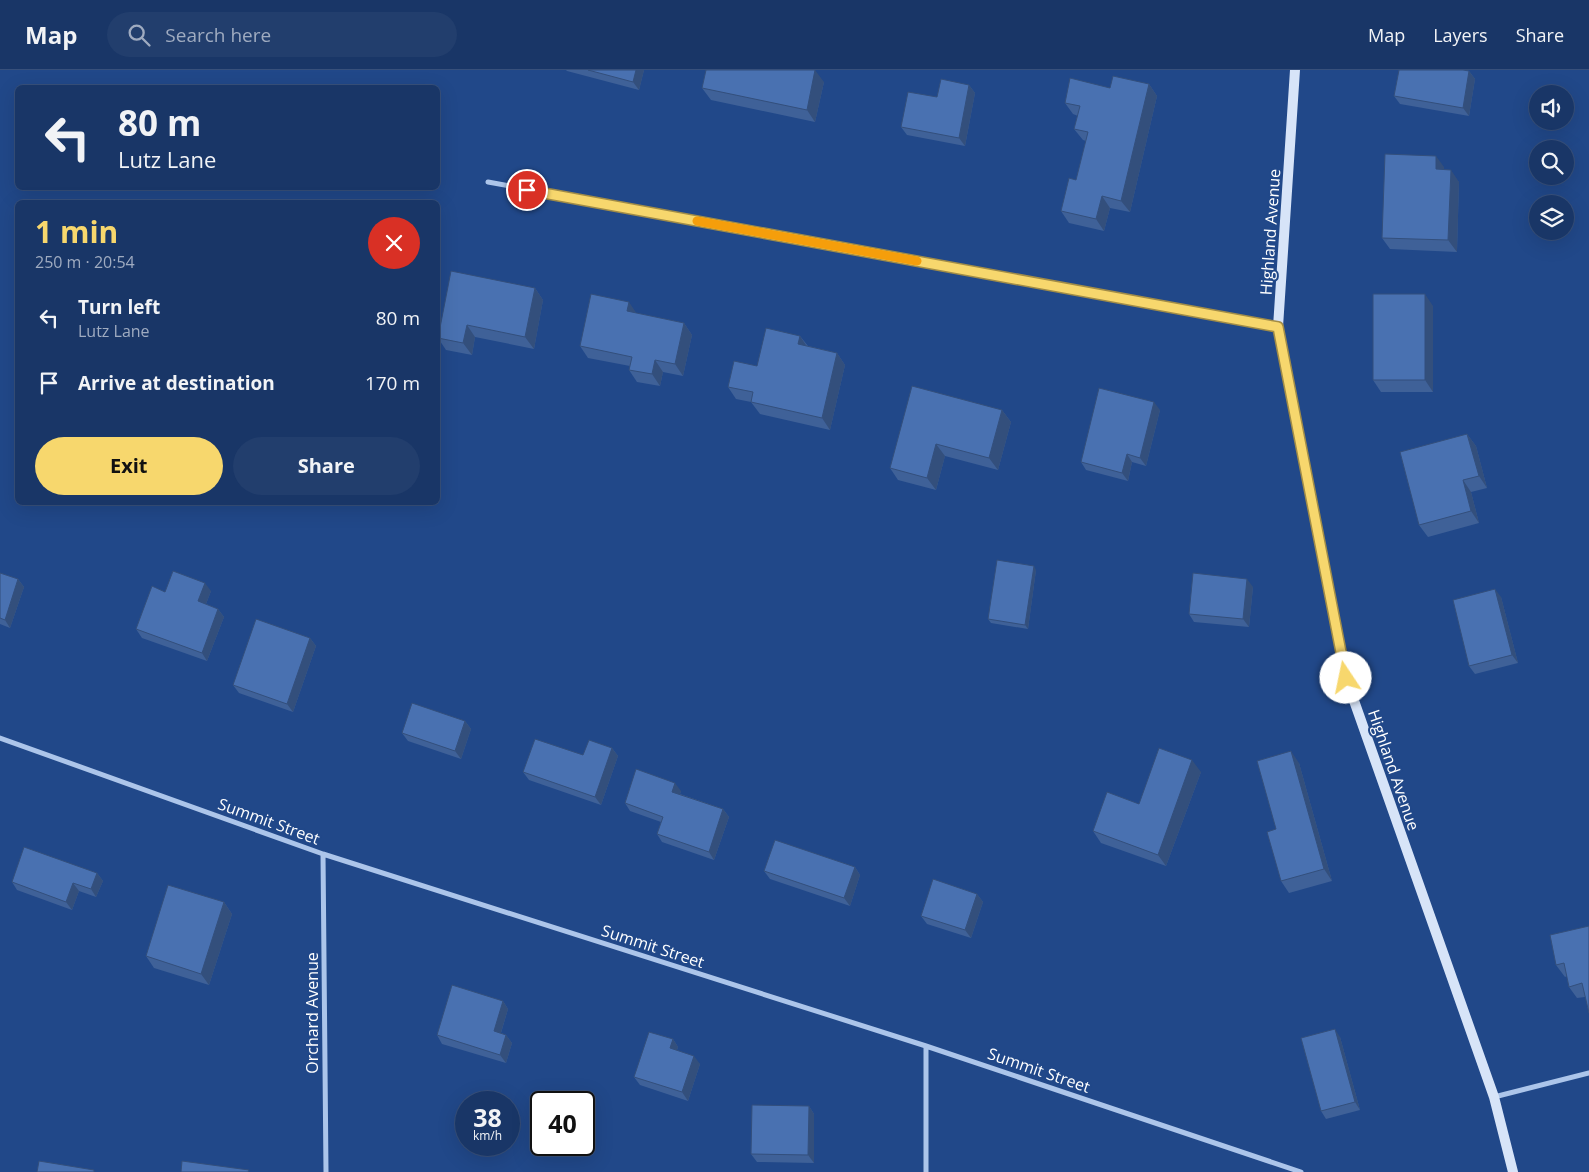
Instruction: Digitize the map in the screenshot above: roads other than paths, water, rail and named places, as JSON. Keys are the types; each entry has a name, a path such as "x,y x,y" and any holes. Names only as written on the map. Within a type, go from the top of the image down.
{"street":[{"name":"Highland Avenue","path":"1295,70 1278,327 1346,678 1494,1097 1513,1172"},
{"path":"488,182 1278,327"},
{"name":"Summit Street","path":"0,738 324,854 926,1046 1301,1172"},
{"name":"Orchard Avenue","path":"324,854 326,1172"},
{"path":"926,1046 926,1172"},
{"path":"1494,1097 1589,1073"}]}
